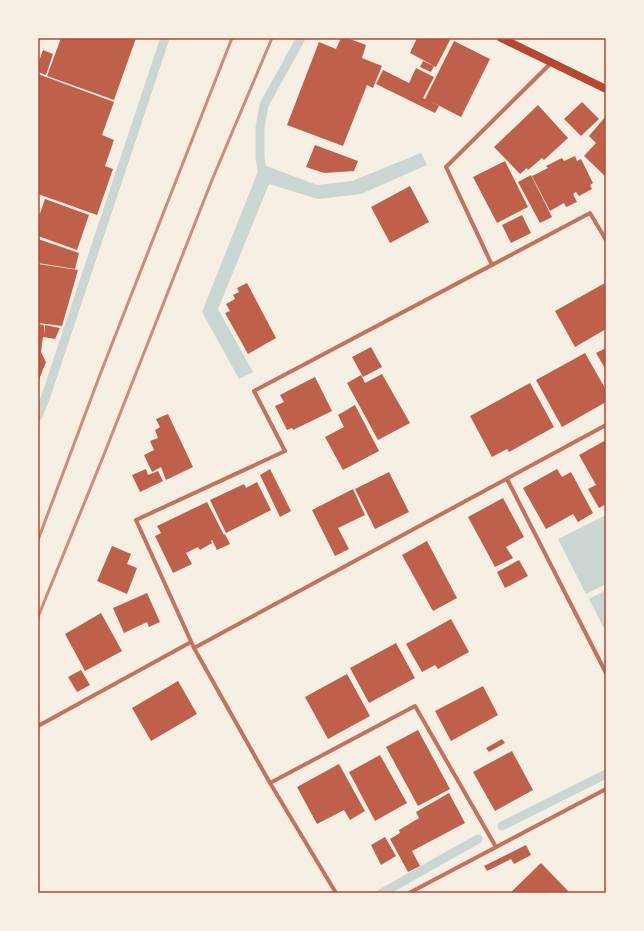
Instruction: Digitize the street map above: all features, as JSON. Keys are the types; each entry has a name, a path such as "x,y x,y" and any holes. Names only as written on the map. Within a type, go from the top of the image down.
{"main road":[{"path":"501,38 606,89"}],"street":[{"path":"492,265 446,167 551,63"},
{"path":"336,893 270,783 194,648 136,520 285,451 254,391 590,213 606,240"},
{"path":"194,648 606,425"},
{"path":"507,479 606,673"},
{"path":"38,726 191,642"},
{"path":"270,783 415,706 496,847"},
{"path":"409,893 606,789"}],"shaded area":[{"path":"421,153 427,165 361,194 318,199 269,184 218,309 253,372 239,379 202,312 261,164 317,185 352,181"},
{"path":"606,515 606,584 586,594 558,539"},
{"path":"606,590 606,629 605,630 589,599"}],"building":[{"path":"61,38 136,38 114,100 47,76"},
{"path":"341,38 347,38 366,45 362,58 382,66 373,88 367,85 343,146 287,125 319,42 336,49"},
{"path":"417,38 447,38 450,40 436,67 410,53"},
{"path":"454,41 490,59 461,117 430,101 439,106 435,113 376,84 383,70 409,83 416,68 434,77 423,98 425,99"},
{"path":"43,50 53,54 46,75 38,72 38,64"},
{"path":"423,61 434,66 431,72 420,67"},
{"path":"38,74 114,102 102,135 114,140 105,166 113,169 97,215 38,194"},
{"path":"582,102 599,119 581,136 564,119"},
{"path":"538,105 568,138 544,160 542,158 528,170 527,168 520,174 494,147"},
{"path":"606,116 606,177 584,156 596,143 589,136"},
{"path":"315,145 358,161 354,171 324,173 306,167"},
{"path":"575,156 577,161 581,159 593,183 590,185 592,189 579,196 576,192 573,194 577,202 566,207 564,203 550,211 532,176 548,168 546,166 562,158 564,161"},
{"path":"505,161 528,207 497,223 473,177"},
{"path":"531,175 552,217 540,223 518,182"},
{"path":"410,186 429,222 390,243 371,207"},
{"path":"45,199 89,215 77,250 38,236 38,219"},
{"path":"522,215 531,233 511,243 502,225"},
{"path":"38,239 79,253 75,269 38,263"},
{"path":"38,264 78,270 62,326 38,323"},
{"path":"247,283 276,338 248,354 225,313 230,311 226,304 235,299 233,295 239,292 237,288"},
{"path":"605,283 606,329 575,347 555,311"},
{"path":"38,324 44,325 44,335 45,325 60,328 55,339 43,337 41,352 46,362 38,382"},
{"path":"371,347 382,367 363,377 352,357"},
{"path":"606,348 606,370 596,353"},
{"path":"585,353 606,390 606,402 562,427 536,380"},
{"path":"382,374 410,423 378,440 347,383 361,375 365,383"},
{"path":"315,377 332,411 293,430 292,428 287,430 275,406 284,402 280,395"},
{"path":"530,383 554,427 509,452 507,449 492,457 470,416"},
{"path":"355,405 379,451 343,470 325,437 344,427 338,415"},
{"path":"168,414 193,467 166,480 161,467 152,472 144,455 154,450 150,441 158,438 155,430 160,427 156,419"},
{"path":"606,440 606,504 599,508 588,489 596,485 579,455"},
{"path":"146,469 148,475 158,471 163,481 140,492 132,475"},
{"path":"270,469 291,511 280,517 260,475"},
{"path":"557,469 562,477 571,472 593,513 578,522 573,514 546,529 523,488"},
{"path":"389,472 409,512 375,529 355,489"},
{"path":"257,482 271,510 226,533 210,500 244,484 246,488"},
{"path":"353,489 365,515 338,528 349,549 335,556 312,510"},
{"path":"503,498 524,537 506,547 513,558 495,567 468,517"},
{"path":"207,502 230,544 217,550 212,540 212,543 200,550 198,547 186,553 192,564 173,573 155,536 161,533 157,526"},
{"path":"427,541 457,598 433,611 402,555"},
{"path":"112,546 131,554 127,564 137,568 127,594 97,581"},
{"path":"519,560 528,576 505,588 497,572"},
{"path":"147,593 160,622 149,627 147,622 124,633 113,608"},
{"path":"101,613 122,651 85,671 65,634"},
{"path":"451,619 469,652 438,669 435,665 422,672 406,644"},
{"path":"396,643 415,678 369,703 350,668"},
{"path":"81,670 90,685 77,692 68,677"},
{"path":"347,674 370,716 328,739 305,697"},
{"path":"178,681 197,714 151,741 132,708"},
{"path":"483,686 498,715 451,741 435,711"},
{"path":"418,730 450,789 418,806 386,747"},
{"path":"502,739 505,743 489,752 486,748"},
{"path":"512,751 533,790 495,811 473,772"},
{"path":"380,755 407,803 375,821 349,772"},
{"path":"339,764 365,811 350,820 344,810 317,824 297,787"},
{"path":"449,793 465,823 412,851 420,866 408,872 390,839 400,833 399,830 419,818 416,812"},
{"path":"385,837 396,856 381,865 371,845"},
{"path":"526,845 531,855 514,864 511,859 487,871 484,866"},
{"path":"541,863 570,893 510,893"}],"waterway":[{"path":"38,416 46,396 165,38"},
{"path":"263,176 260,158 260,128 264,105 301,38"},
{"path":"502,826 606,774"},
{"path":"382,893 478,839"}],"railway":[{"path":"38,540 101,372 232,38"},
{"path":"38,617 103,457 212,180 272,38"}]}
